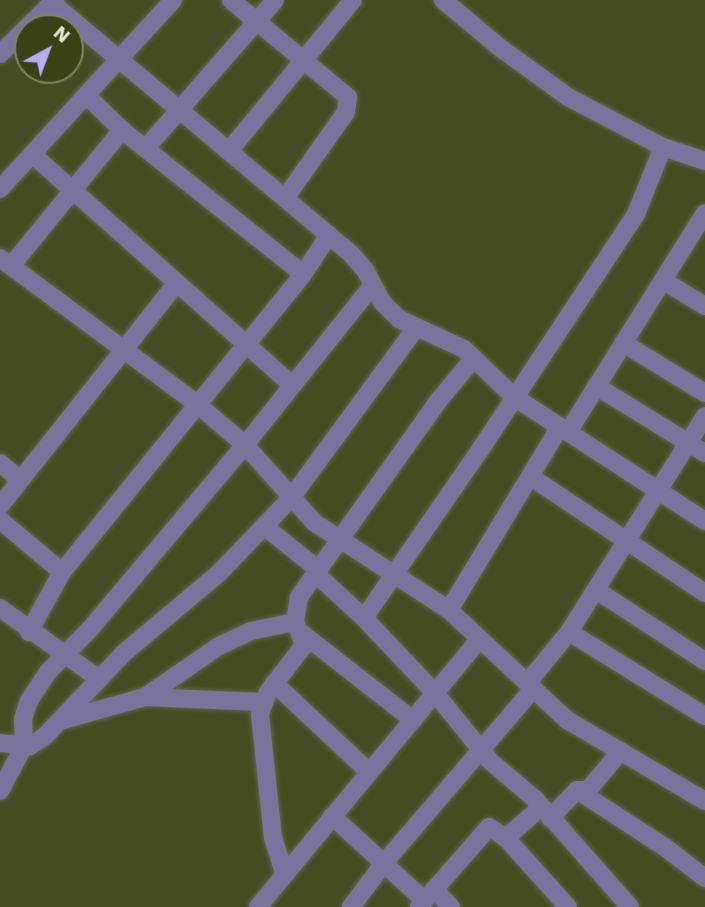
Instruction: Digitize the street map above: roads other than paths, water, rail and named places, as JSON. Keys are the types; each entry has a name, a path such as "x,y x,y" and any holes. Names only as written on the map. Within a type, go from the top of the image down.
{"street":[{"path":"0,189 173,0"},
{"path":"231,0 348,97 349,106 285,198"},
{"path":"146,148 275,0"},
{"path":"229,151 353,0"},
{"path":"443,0 499,47 568,97 663,146 704,159"},
{"path":"0,54 54,1 359,262 382,302 399,319 458,345 514,397 705,521"},
{"path":"87,96 122,130 303,274"},
{"path":"122,130 73,190 6,262 197,404 245,445 315,523 343,538 449,610 567,720 705,801"},
{"path":"364,618 636,214 663,146"},
{"path":"33,155 292,386"},
{"path":"449,610 531,477 596,386 702,224"},
{"path":"29,632 62,572 303,274 329,235"},
{"path":"664,281 705,306"},
{"path":"0,506 176,284"},
{"path":"0,791 24,746 23,719 29,701 47,673 245,445 372,286"},
{"path":"0,743 24,746 36,744 63,720 146,632 219,573 291,498 415,328"},
{"path":"623,343 705,393"},
{"path":"284,873 273,838 262,702 304,645 297,626 299,597 439,400 473,359"},
{"path":"596,386 705,453"},
{"path":"351,907 531,685 569,632 656,489 705,416"},
{"path":"0,463 20,480"},
{"path":"531,477 705,593"},
{"path":"0,520 62,572"},
{"path":"264,526 318,572 364,618 435,693 490,761 525,789 630,907"},
{"path":"596,590 705,661"},
{"path":"0,608 29,632 99,680"},
{"path":"145,697 219,646 251,631 297,626 413,720"},
{"path":"569,632 705,716"},
{"path":"258,907 480,639"},
{"path":"274,683 369,772"},
{"path":"63,720 145,697 262,702"},
{"path":"506,838 577,790 588,790 621,751"},
{"path":"577,790 666,848 705,878"},
{"path":"332,816 426,899 451,907"},
{"path":"426,899 489,827 506,838 568,907"}]}
